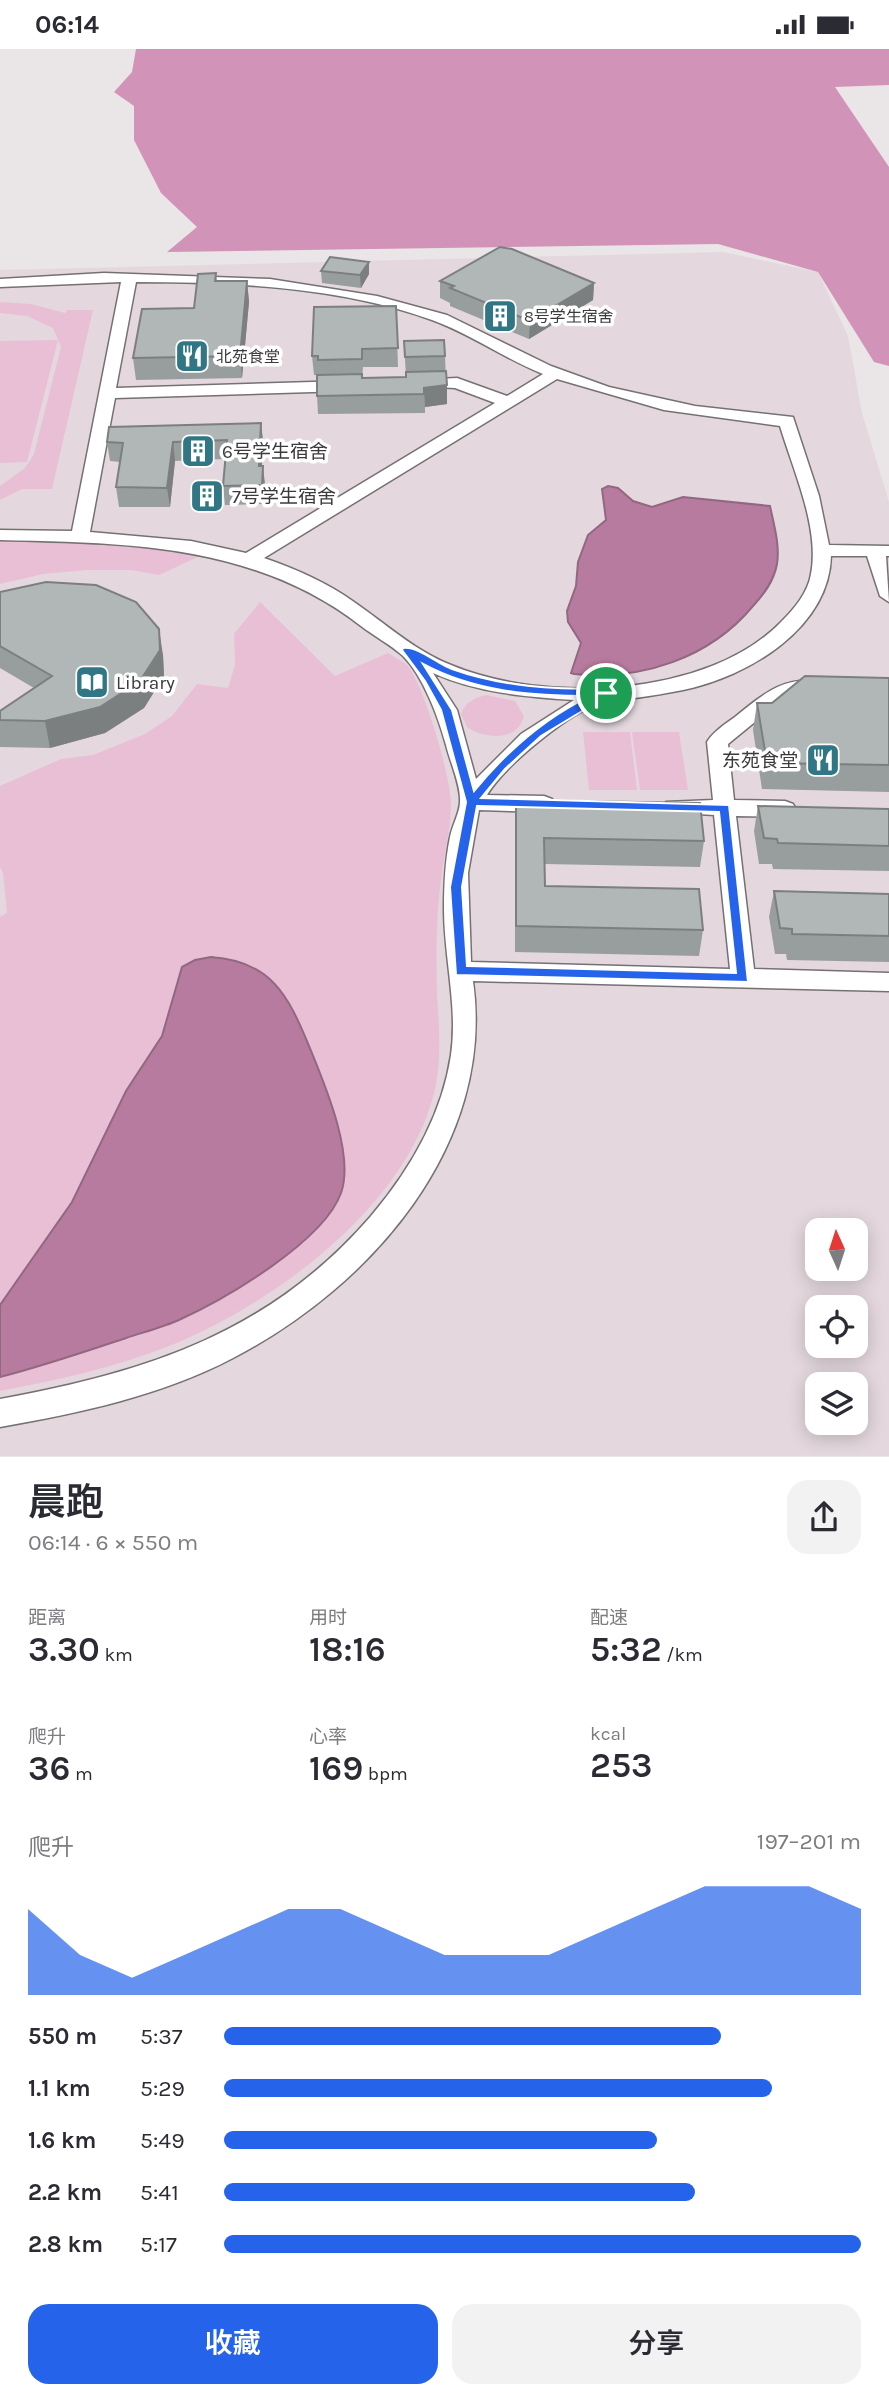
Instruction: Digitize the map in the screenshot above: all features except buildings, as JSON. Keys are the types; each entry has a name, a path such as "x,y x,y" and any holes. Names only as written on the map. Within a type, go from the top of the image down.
{"lane":[{"path":"0,283 129,279 282,286 399,306 458,325 556,373 622,395 677,408 787,421 817,529 821,571 806,606 786,631 765,647 709,674 677,683 606,693 535,692 488,685 444,670 407,650 335,598 299,578 248,560 174,544 80,537 0,535"},
{"path":"80,537 129,279"},
{"path":"248,560 556,373"},
{"path":"406,384 457,383 508,402"},
{"path":"107,393 365,385"},
{"path":"819,550 882,551 889,596"},
{"path":"0,1413 94,1392 205,1357 295,1309 347,1265 370,1241 408,1189 429,1154 449,1110 463,1057 466,1032 456,887 471,802 447,710 430,679 407,650"},
{"path":"743,978 717,742 776,694 792,687 847,689"},
{"path":"471,802 500,767 537,733 569,712 606,693"},
{"path":"471,802 565,804"},
{"path":"658,806 807,810"},
{"path":"460,971 889,982"}],"shaded area":[{"path":"136,49 889,49 889,85 835,87 889,167 889,366 874,362 818,272 718,244 167,252 197,227 161,193 134,140 134,106 114,92 132,72"},
{"path":"723,252 818,272 848,336 862,413 889,502 889,1456 0,1456 0,270"},
{"path":"0,302 31,304 65,313 67,310 93,310 52,489 22,489 0,500 0,486 25,468 34,454 61,347 53,328 27,316 0,313"},
{"path":"58,340 27,462 0,463 0,341"},
{"path":"608,486 618,488 633,501 652,507 683,497 770,506 777,542 777,564 768,587 753,606 716,640 695,652 672,662 624,674 574,674 571,673 581,643 568,622 567,611 576,586 578,562 588,535 606,520 602,489"},
{"path":"0,539 109,543 200,556 159,575 131,570 87,570 43,574 0,584"},
{"path":"260,602 335,676 388,653 406,664 421,690 447,774 451,804 438,918 439,1054 435,1089 420,1132 397,1172 367,1210 332,1245 292,1277 210,1328 169,1346 106,1367 0,1391 0,917 7,913 0,867 0,786 61,759 93,755 145,734 172,716 197,684 228,688 235,665 234,634"},
{"path":"486,695 515,701 524,716 515,730 500,736 491,736 467,727 461,714 465,706 470,701"},
{"path":"583,732 630,732 637,790 589,790"},
{"path":"632,732 679,732 688,790 640,790"},
{"path":"211,957 249,965 263,973 285,996 301,1028 336,1119 344,1159 341,1193 331,1211 295,1248 247,1283 200,1310 161,1327 0,1377 0,1305 72,1202 126,1091 162,1036 182,967 195,960"}],"place":[{"name":"8号学生宿舍","path":"500,316"},
{"name":"北苑食堂","path":"192,356"},
{"name":"6号学生宿舍","path":"198,451"},
{"name":"7号学生宿舍","path":"207,496"},
{"name":"Library","path":"92,682"},
{"name":"东苑食堂","path":"823,760"}],"route":[{"path":"606,693 535,692 488,685 444,670 407,650 430,679 447,710 471,802 459,857 456,887 460,971 743,978 724,808 471,802 500,767 537,733 606,693"}]}
